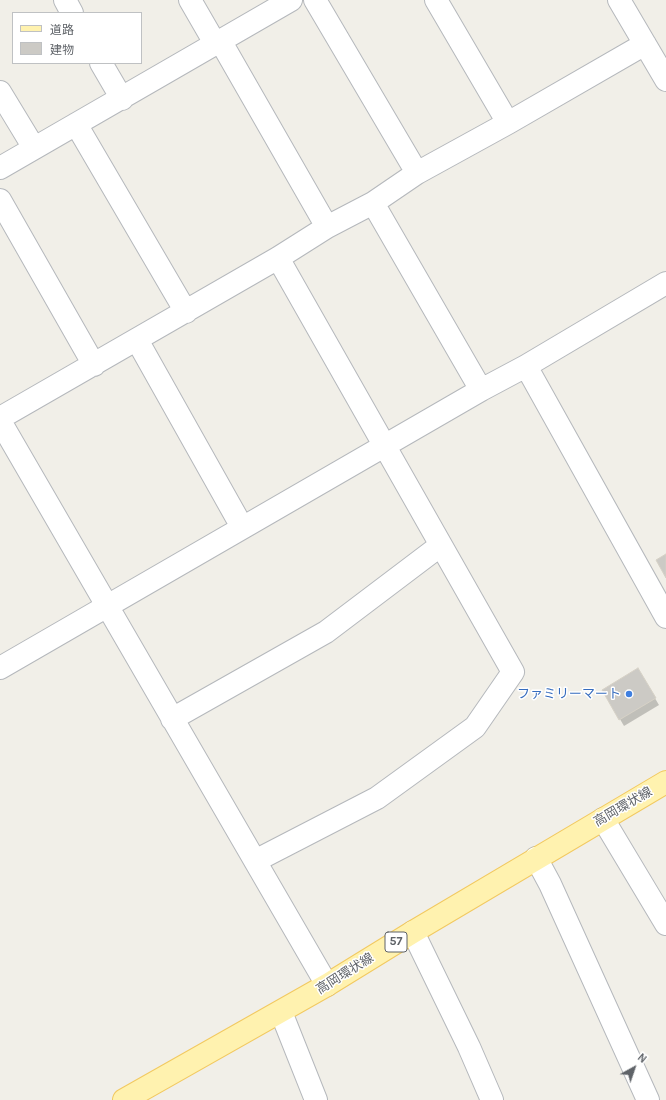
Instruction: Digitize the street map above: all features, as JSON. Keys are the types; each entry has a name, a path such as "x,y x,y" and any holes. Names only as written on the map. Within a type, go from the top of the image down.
{"main road":[{"name":"高岡環状線","path":"124,1100 328,985 536,858 666,782"}],"street":[{"path":"65,0 71,12"},
{"path":"190,0 327,227"},
{"path":"0,168 76,124 118,92 214,39 291,0"},
{"path":"314,0 417,174"},
{"path":"436,0 508,123"},
{"path":"619,0 666,80"},
{"path":"328,985 106,606 0,419 278,258 327,227 373,203 417,174 645,44"},
{"path":"102,64 118,92"},
{"path":"0,92 34,148"},
{"path":"76,124 186,312"},
{"path":"0,200 94,365"},
{"path":"373,203 481,390"},
{"path":"255,861 377,798 475,727 513,672 278,258"},
{"path":"0,668 242,527 481,390 526,366 666,283"},
{"path":"137,340 242,527"},
{"path":"526,366 666,617"},
{"path":"172,719 326,632 441,545"},
{"path":"603,819 666,924"},
{"path":"536,858 648,1100"},
{"path":"413,932 469,1048 492,1100"},
{"path":"281,1012 316,1100"}],"building":[{"path":"666,554 666,578 656,560"},
{"name":"ファミリーマート","path":"638,668 656,698 619,720 602,690"}],"place":[{"name":"ファミリーマート","path":"629,694"}]}
